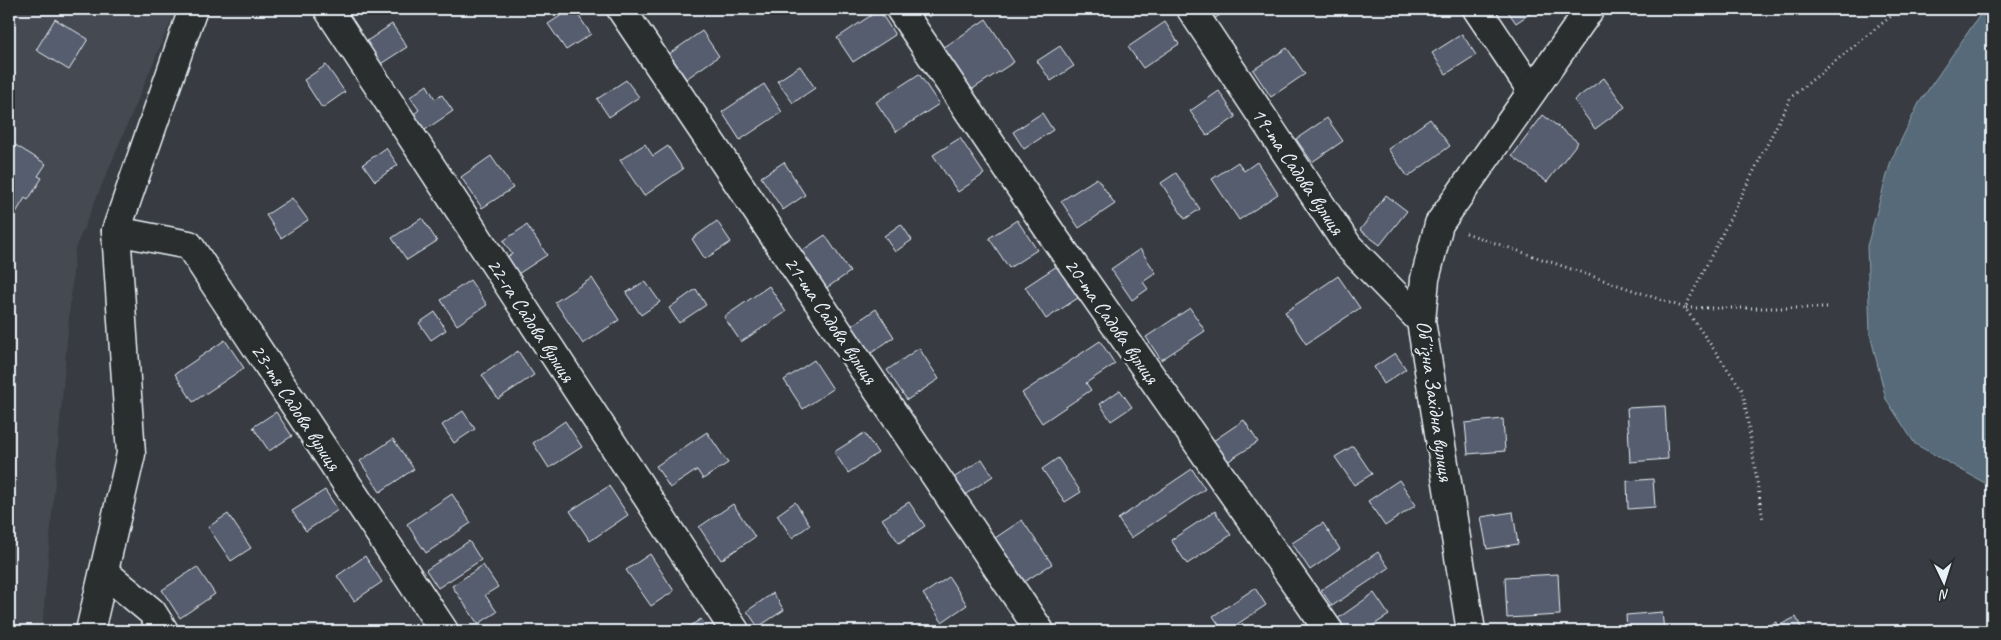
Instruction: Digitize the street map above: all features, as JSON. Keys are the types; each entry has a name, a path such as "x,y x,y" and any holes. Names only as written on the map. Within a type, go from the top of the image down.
{"street":[{"path":"90,631 132,454 116,230 193,9"},
{"name":"22-га Садова вулиця","path":"328,9 735,631"},
{"name":"21-ша Садова вулиця","path":"621,9 1040,631"},
{"name":"20-та Садова вулиця","path":"900,9 1051,233 1329,631"},
{"name":"19-та Садова вулиця","path":"1191,9 1348,246 1421,321"},
{"path":"1476,9 1532,91"},
{"name":"Обʼїзна Західна вулиця","path":"1471,631 1421,321 1424,279 1439,224 1590,9"},
{"name":"23-тя Садова вулиця","path":"116,230 189,245 444,631"},
{"path":"104,572 152,612 164,631"}],"path":[{"path":"1685,308 1791,97 1900,9"},
{"path":"1439,224 1685,308 1827,308"},
{"path":"1685,308 1743,391 1762,520"}],"shaded area":[{"path":"9,9 176,9 75,249 42,631 9,631"}],"water":[{"path":"1984,9 1992,9 1992,487 1915,444 1886,399 1870,334 1867,246 1891,161 1919,103"}],"building":[{"path":"574,9 591,34 566,50 548,24"},
{"path":"924,9 941,9 929,17"},
{"path":"1207,9 1229,9 1214,19"},
{"path":"1506,9 1537,9 1516,23"},
{"path":"879,10 895,35 853,62 837,38"},
{"path":"55,19 88,39 69,70 36,50"},
{"path":"986,19 1014,62 968,92 940,50"},
{"path":"1165,22 1179,44 1143,68 1128,47"},
{"path":"392,24 407,47 379,65 364,43"},
{"path":"702,31 719,56 686,79 669,54"},
{"path":"1462,34 1476,55 1446,74 1432,53"},
{"path":"1060,46 1074,66 1051,81 1037,61"},
{"path":"1287,48 1305,74 1271,97 1253,70"},
{"path":"326,65 345,92 322,108 304,80"},
{"path":"800,66 815,88 793,103 777,81"},
{"path":"919,74 939,104 896,132 876,102"},
{"path":"1604,78 1625,107 1595,129 1574,100"},
{"path":"626,80 639,97 609,117 597,99"},
{"path":"764,84 782,112 740,140 722,112"},
{"path":"427,85 435,99 442,95 453,111 425,130 414,114 419,110 410,97"},
{"path":"1219,91 1236,117 1207,136 1190,111"},
{"path":"1042,113 1053,130 1024,149 1013,132"},
{"path":"1543,115 1578,142 1547,182 1512,156"},
{"path":"1327,118 1343,141 1312,162 1296,139"},
{"path":"1430,119 1450,146 1408,177 1388,149"},
{"path":"960,138 984,174 958,192 933,155"},
{"path":"9,141 46,164 38,176 42,178 28,200 25,198 9,224"},
{"path":"645,144 653,156 668,146 683,169 644,196 620,160"},
{"path":"386,148 398,165 375,181 363,164"},
{"path":"491,156 513,188 482,208 461,177"},
{"path":"784,162 805,195 783,210 761,177"},
{"path":"1238,162 1244,171 1257,162 1278,194 1239,220 1212,179"},
{"path":"1176,173 1200,209 1185,219 1161,183"},
{"path":"1097,178 1115,204 1079,228 1061,201"},
{"path":"1386,195 1407,211 1380,245 1360,230"},
{"path":"292,198 308,220 281,238 266,215"},
{"path":"422,218 437,241 407,260 392,238"},
{"path":"1017,220 1037,250 1009,268 989,238"},
{"path":"717,221 731,242 705,259 692,239"},
{"path":"901,224 912,240 895,252 884,236"},
{"path":"527,225 547,255 518,274 507,257 512,254 503,241"},
{"path":"825,235 850,272 825,289 800,252"},
{"path":"1140,249 1156,273 1143,282 1148,289 1132,300 1111,269"},
{"path":"1057,266 1078,298 1046,319 1025,287"},
{"path":"1338,276 1360,308 1306,344 1285,312"},
{"path":"592,278 619,320 583,344 555,302"},
{"path":"470,280 487,305 457,325 441,300"},
{"path":"645,281 660,302 641,315 626,293"},
{"path":"769,286 786,312 741,342 724,317"},
{"path":"696,289 706,305 679,323 669,308"},
{"path":"1190,308 1205,331 1161,360 1146,337"},
{"path":"876,309 894,337 867,356 848,328"},
{"path":"435,312 446,330 431,340 419,323"},
{"path":"225,340 244,368 193,402 175,374"},
{"path":"1100,341 1115,364 1086,383 1091,390 1042,423 1022,393"},
{"path":"919,348 939,379 907,400 887,370"},
{"path":"518,351 534,375 498,399 482,375"},
{"path":"1395,353 1406,369 1384,384 1374,367"},
{"path":"814,360 833,389 803,409 784,380"},
{"path":"1120,390 1132,407 1111,421 1100,404"},
{"path":"1665,406 1668,459 1630,462 1627,408"},
{"path":"463,411 475,429 454,443 442,425"},
{"path":"276,412 292,436 269,451 253,427"},
{"path":"1503,419 1505,451 1468,454 1465,423"},
{"path":"1244,420 1258,442 1227,462 1213,441"},
{"path":"565,421 582,447 549,468 533,443"},
{"path":"707,432 728,463 703,479 697,470 670,488 656,466"},
{"path":"864,433 878,453 848,473 834,452"},
{"path":"393,439 414,469 380,492 360,461"},
{"path":"1353,446 1372,474 1354,485 1335,457"},
{"path":"1058,458 1081,492 1065,502 1042,469"},
{"path":"982,459 993,476 960,498 949,481"},
{"path":"1192,469 1205,489 1131,538 1118,519"},
{"path":"1653,479 1655,507 1628,509 1627,481"},
{"path":"1399,480 1416,505 1385,526 1368,501"},
{"path":"609,486 628,515 590,541 570,511"},
{"path":"325,490 338,510 306,531 292,511"},
{"path":"452,494 471,523 426,553 407,524"},
{"path":"795,502 810,525 792,538 777,515"},
{"path":"909,502 925,526 899,543 882,519"},
{"path":"733,504 755,537 721,560 699,527"},
{"path":"1215,511 1231,535 1187,564 1171,540"},
{"path":"1513,512 1518,544 1487,549 1481,517"},
{"path":"228,514 251,548 231,561 208,527"},
{"path":"1022,520 1052,564 1018,586 989,542"},
{"path":"1323,523 1340,549 1310,570 1292,543"},
{"path":"469,541 481,560 438,588 426,570"},
{"path":"1378,552 1389,568 1332,606 1321,590"},
{"path":"650,554 674,591 651,606 626,570"},
{"path":"365,556 382,582 354,601 337,576"},
{"path":"483,565 498,587 485,595 497,612 478,624 452,586"},
{"path":"197,567 215,594 180,618 162,590"},
{"path":"1558,574 1560,615 1507,618 1505,577"},
{"path":"949,577 967,605 942,622 923,594"},
{"path":"1255,588 1266,605 1227,631 1223,631 1213,616"},
{"path":"773,593 784,610 758,627 747,611"},
{"path":"1374,593 1389,615 1364,631 1345,631 1337,619"},
{"path":"1662,612 1664,631 1627,631 1626,615"},
{"path":"1796,617 1803,631 1758,631 1776,622 1778,626"},
{"path":"701,619 709,631 683,631"}]}
